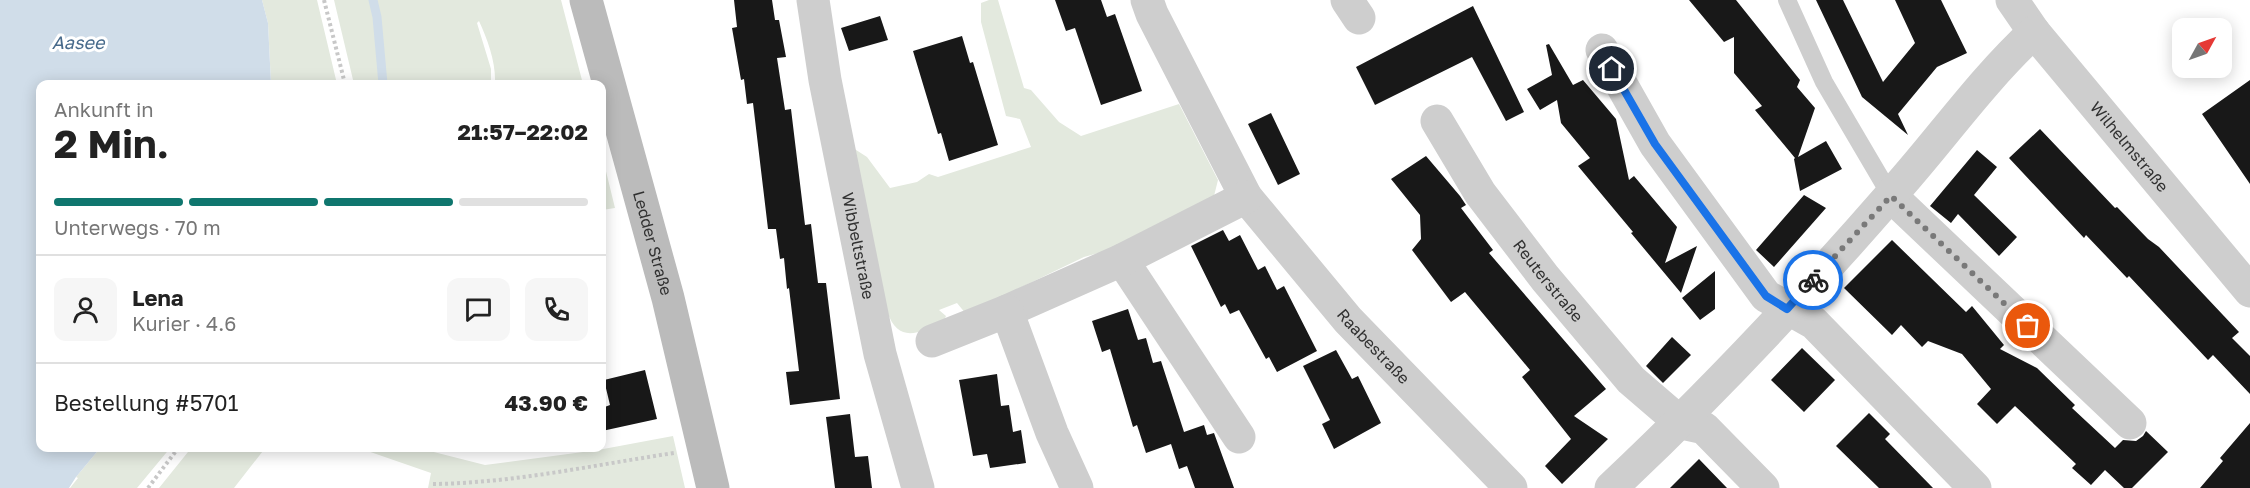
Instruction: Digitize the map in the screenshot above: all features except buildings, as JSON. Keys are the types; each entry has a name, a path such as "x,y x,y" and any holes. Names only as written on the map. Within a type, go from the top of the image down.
{"main road":[{"name":"Ledder Straße","path":"586,0 668,298 713,488"}],"street":[{"name":"Wibbeltstraße","path":"813,0 825,80 880,354 918,488"},
{"name":"Raabestraße","path":"1147,0 1152,14 1246,197 1348,320 1511,488"},
{"name":"Wilhelmstraße","path":"2012,0 2034,32 2250,291"},
{"path":"1611,488 1681,423 1787,309 1891,196 2003,60 2034,32"},
{"path":"1602,50 1655,144 1766,296 1814,323 1975,488"},
{"name":"Reuterstraße","path":"1437,121 1480,193 1545,278 1631,380 1681,423 1704,428 1763,488"},
{"path":"1891,196 2130,423"},
{"path":"932,340 1007,311 1122,260 1246,197"},
{"path":"1122,260 1239,437"},
{"path":"1007,311 1052,433 1077,488"}],"lane":[{"path":"1787,0 1824,82 1891,196"}],"path":[{"path":"324,0 344,80"},
{"path":"434,484 519,478 704,449"},
{"path":"148,488 176,452"}],"shaded area":[{"path":"262,0 317,0 336,80 271,80 268,23"},
{"path":"334,0 561,0 582,80 495,80 491,52 479,21 477,23 491,69 491,80 353,80"},
{"path":"998,0 1024,88 1031,90 1059,122 1081,136 1179,104 1218,180 1214,196 1120,247 1084,257 966,314 957,303 939,310 946,316 943,323 917,332 903,332 897,328 887,311 853,148 867,157 890,188 917,182 929,174 938,177 1031,147 1020,119 1006,116 981,22 981,3"},
{"path":"606,171 615,208 606,209"},
{"path":"673,436 685,488 428,488 431,473 370,452 434,452 485,465 583,452 606,452 606,449"},
{"path":"97,452 167,452 137,488 70,488 78,478 76,477"},
{"path":"188,452 262,452 234,488 159,488"}],"water":[{"name":"Aasee","path":"0,0 262,0 268,23 271,80 36,80 36,452 97,452 69,488 0,488"}],"waterway":[{"path":"373,0 377,17 383,80"}],"way so far":[{"path":"1813,280 1891,196 2028,326"}],"route":[{"path":"1612,69 1655,144 1766,296 1787,309 1813,280"}]}
